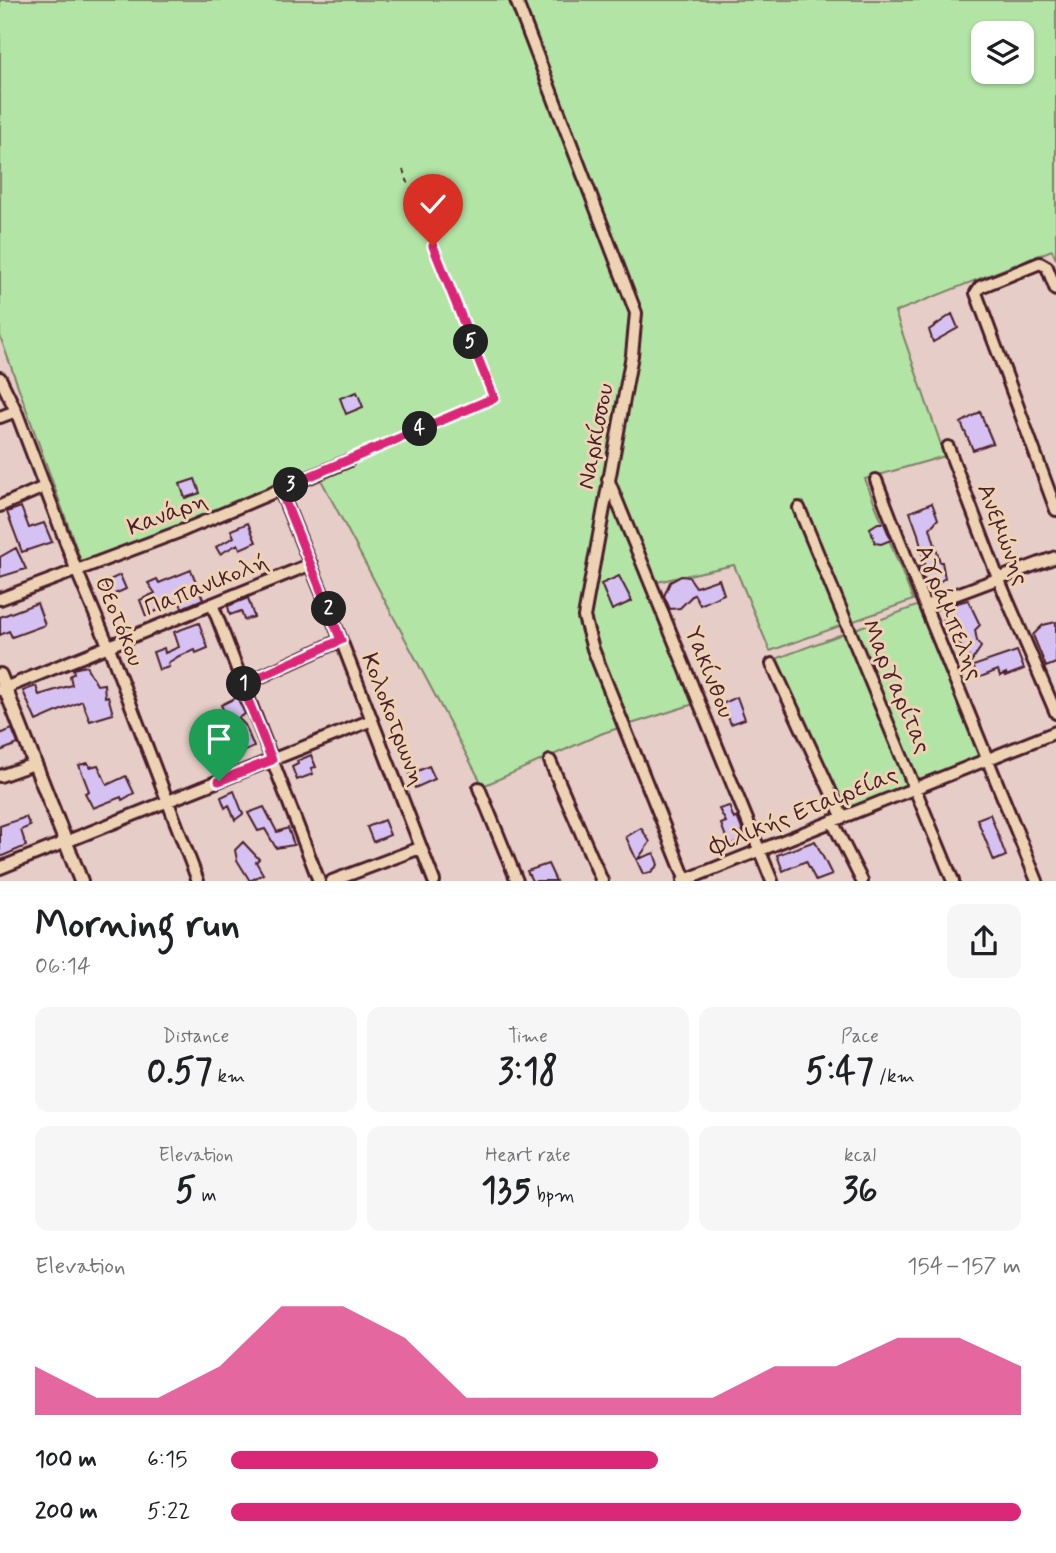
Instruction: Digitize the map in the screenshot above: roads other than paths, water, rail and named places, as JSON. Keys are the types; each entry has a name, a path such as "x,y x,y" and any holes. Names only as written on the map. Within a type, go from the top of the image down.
{"street":[{"name":"Ναρκίσσου","path":"516,0 636,313 632,355 583,617 593,649 685,881"},
{"path":"1056,290 1047,267 1040,262 980,287 976,293 1056,510"},
{"name":"Θεοτόκου","path":"0,378 16,411 198,881"},
{"path":"0,417 16,411"},
{"name":"Ανεμώνης","path":"948,447 998,578 1056,713"},
{"name":"Κανάρη","path":"0,599 184,530 348,461"},
{"name":"Υακίνθου","path":"608,479 772,881"},
{"name":"Αγράμπελης","path":"876,480 1037,881"},
{"path":"0,506 44,487"},
{"name":"Κολοκοτρωνη","path":"280,489 434,881"},
{"name":"Μαργαρίτας","path":"799,508 953,881"},
{"path":"925,606 1056,557"},
{"name":"Παπανικολή","path":"3,689 311,564"},
{"path":"212,604 319,881"},
{"path":"242,685 341,640"},
{"path":"772,664 862,881"},
{"path":"0,675 3,689 81,881"},
{"path":"0,868 372,720"},
{"name":"Φιλικής Εταιρείας","path":"685,881 759,849 1056,732"},
{"path":"550,761 602,881"},
{"path":"0,776 34,764"},
{"path":"479,788 517,881"},
{"path":"332,881 420,848"}]}
